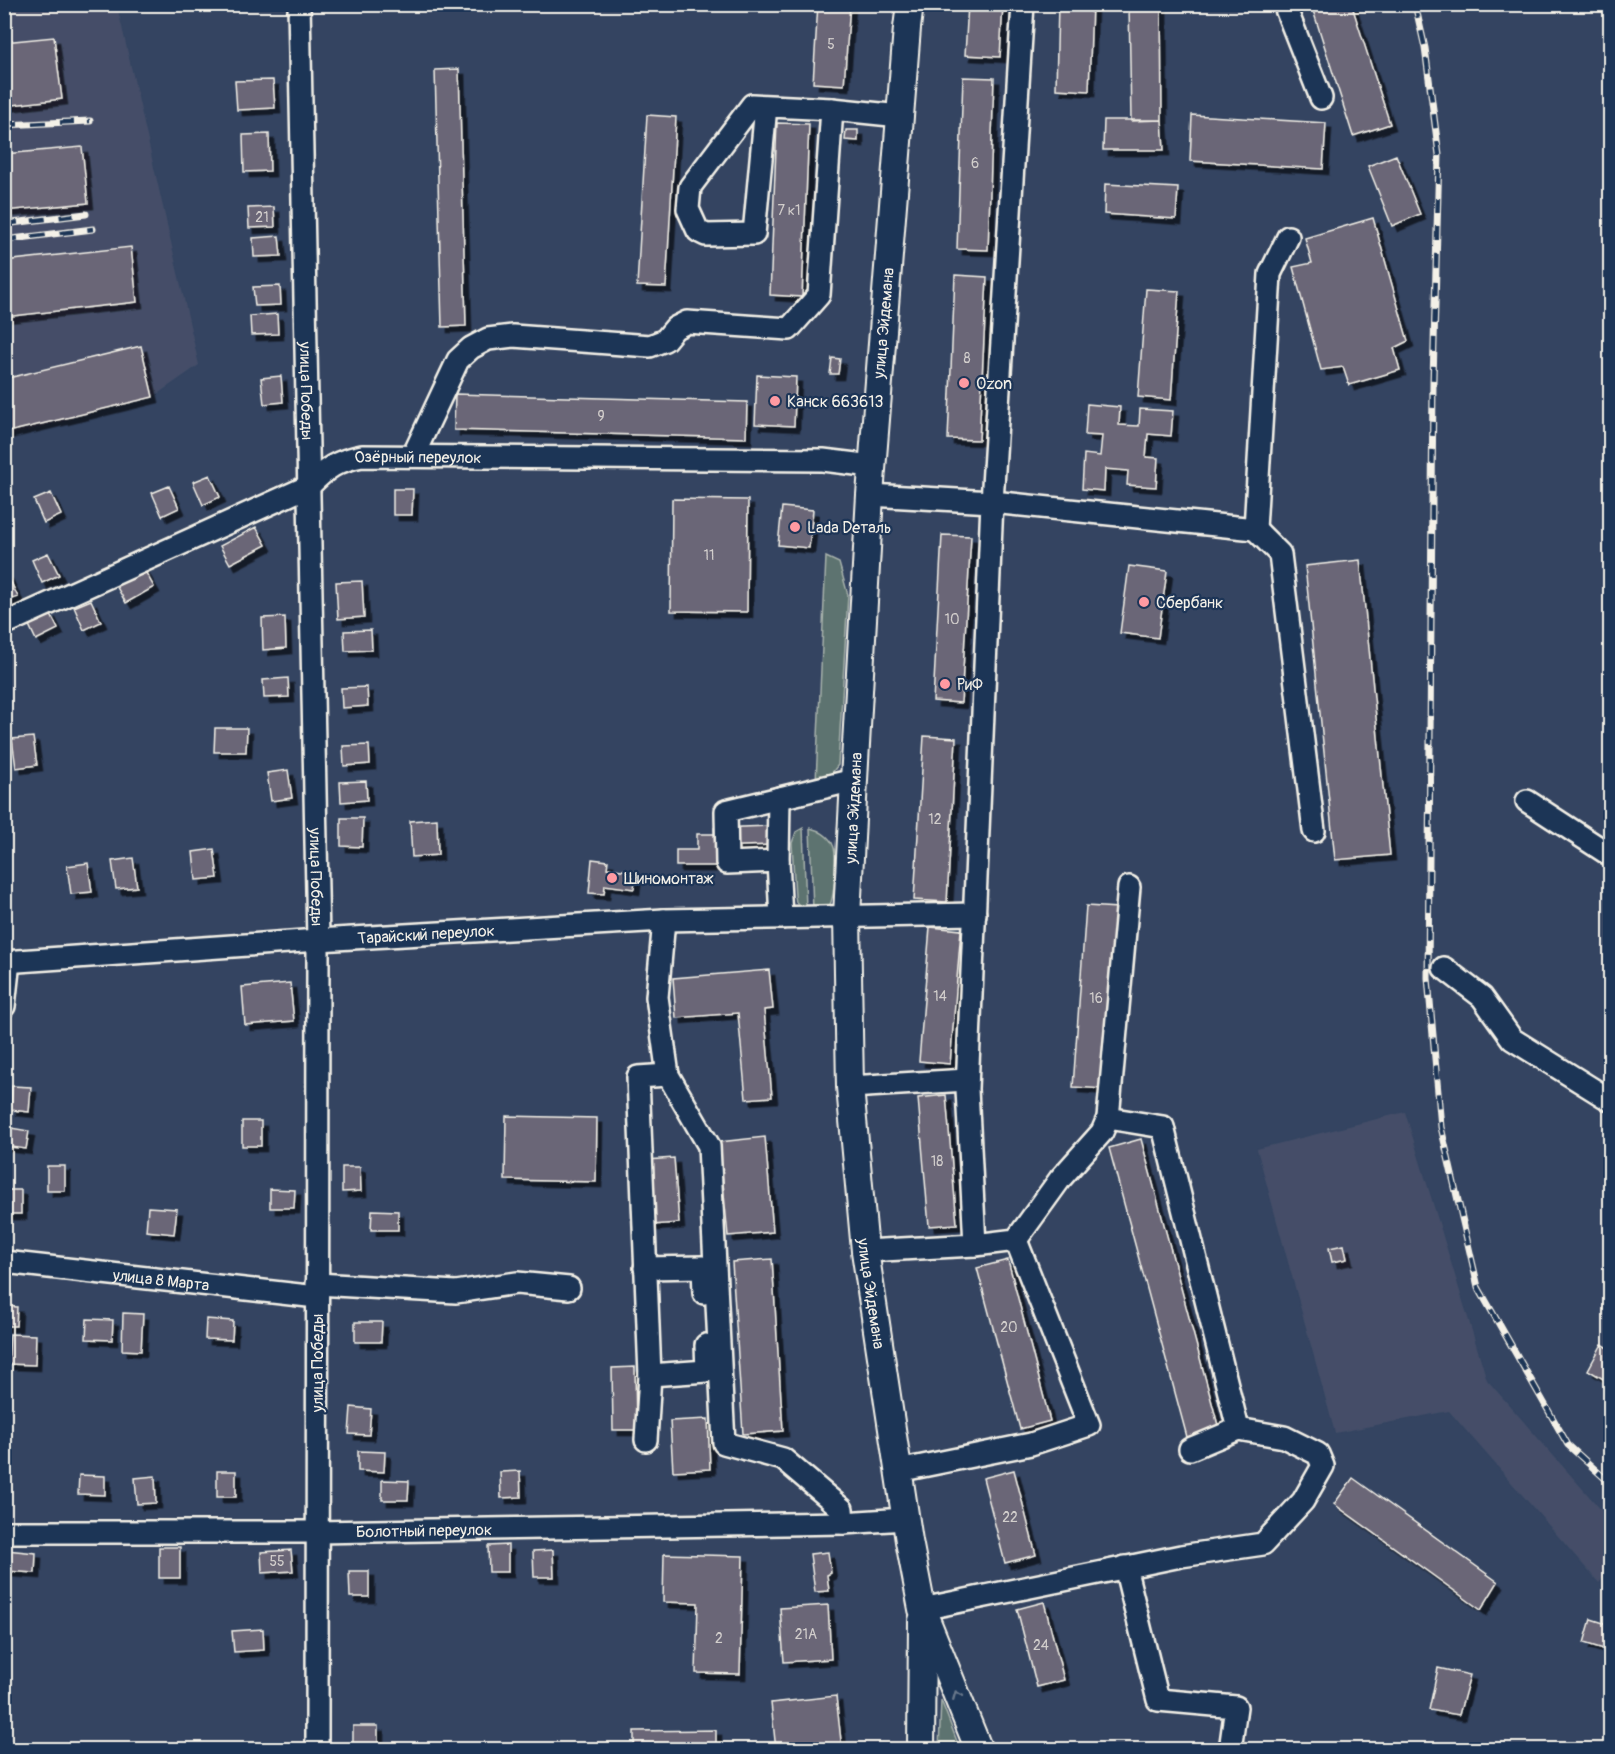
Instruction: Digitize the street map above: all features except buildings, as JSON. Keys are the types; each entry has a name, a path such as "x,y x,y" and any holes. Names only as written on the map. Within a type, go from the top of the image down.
{"main road":[{"name":"улица Эйдемана","path":"910,4 872,466 847,916 850,1087 865,1251 905,1518 922,1609"},
{"path":"921,1749 922,1609"},
{"path":"922,1609 979,1749"}],"street":[{"name":"улица Победы","path":"299,4 318,940 317,1749"},
{"path":"975,1245 967,1080 992,502 1023,4"},
{"path":"1284,4 1321,98"},
{"path":"766,106 754,234 706,235 698,231 688,209 690,187 752,105 832,109 900,116"},
{"path":"413,456 458,360 471,348 488,339 513,336 650,346 665,340 675,328 687,322 789,329 819,295 832,109"},
{"path":"1255,529 1270,274 1288,237"},
{"name":"Озёрный переулок","path":"4,624 309,486 330,466 343,460 362,456 823,460 872,466"},
{"path":"870,495 992,502 1255,529 1280,554 1314,831"},
{"path":"778,861 728,863 726,811 854,780"},
{"path":"779,798 778,861 781,918"},
{"path":"1527,801 1611,855"},
{"path":"865,1251 975,1245 1016,1240 1060,1179 1102,1132 1108,1118 1129,887"},
{"name":"Тарайский переулок","path":"7,961 664,920 975,914"},
{"path":"664,920 657,997 668,1075 709,1146 724,1443 783,1460 842,1509 843,1523"},
{"path":"4,1006 7,961"},
{"path":"1444,968 1482,997 1512,1039 1611,1100"},
{"path":"646,1440 650,1375 638,1077 668,1075"},
{"path":"850,1087 967,1080"},
{"path":"1108,1118 1163,1127 1238,1428"},
{"path":"898,1471 1031,1444 1089,1425 1016,1240"},
{"name":"улица 8 Марта","path":"4,1262 317,1291 456,1292 517,1283 569,1288"},
{"path":"645,1268 703,1267 707,1371 650,1375"},
{"path":"922,1609 1181,1556 1263,1544 1304,1501 1323,1466 1318,1454 1284,1437 1238,1428 1190,1449"},
{"name":"Болотный переулок","path":"4,1532 316,1533 843,1523 905,1518"},
{"path":"1125,1567 1158,1700 1236,1707 1230,1749"}],"shaded area":[{"path":"5,5 117,5 199,365 153,397 5,437"},
{"path":"1405,1112 1487,1380 1610,1520 1610,1569 1599,1583 1449,1411 1335,1433 1257,1149"}],"green space":[{"path":"826,557 839,563 848,595 838,765 827,779 816,782"},
{"path":"803,828 806,908 796,902 792,843 796,832"},
{"path":"810,828 829,839 833,845 835,857 834,887 830,903 826,908 813,910"},
{"path":"941,1700 960,1749 939,1749"}],"railway":[{"path":"1415,4 1425,48 1439,155 1433,381 1428,978 1441,1127 1478,1287 1568,1445 1610,1483"},
{"path":"4,125 90,121"},
{"path":"4,224 86,214"},
{"path":"4,240 93,229"}],"place":[{"name":"Ozon","path":"964,383"},
{"name":"Канск 663613","path":"775,401"},
{"name":"Lada Dеталь","path":"795,527"},
{"name":"Сбербанк","path":"1144,602"},
{"name":"РиФ","path":"945,684"},
{"name":"Шиномонтаж","path":"612,878"}]}
